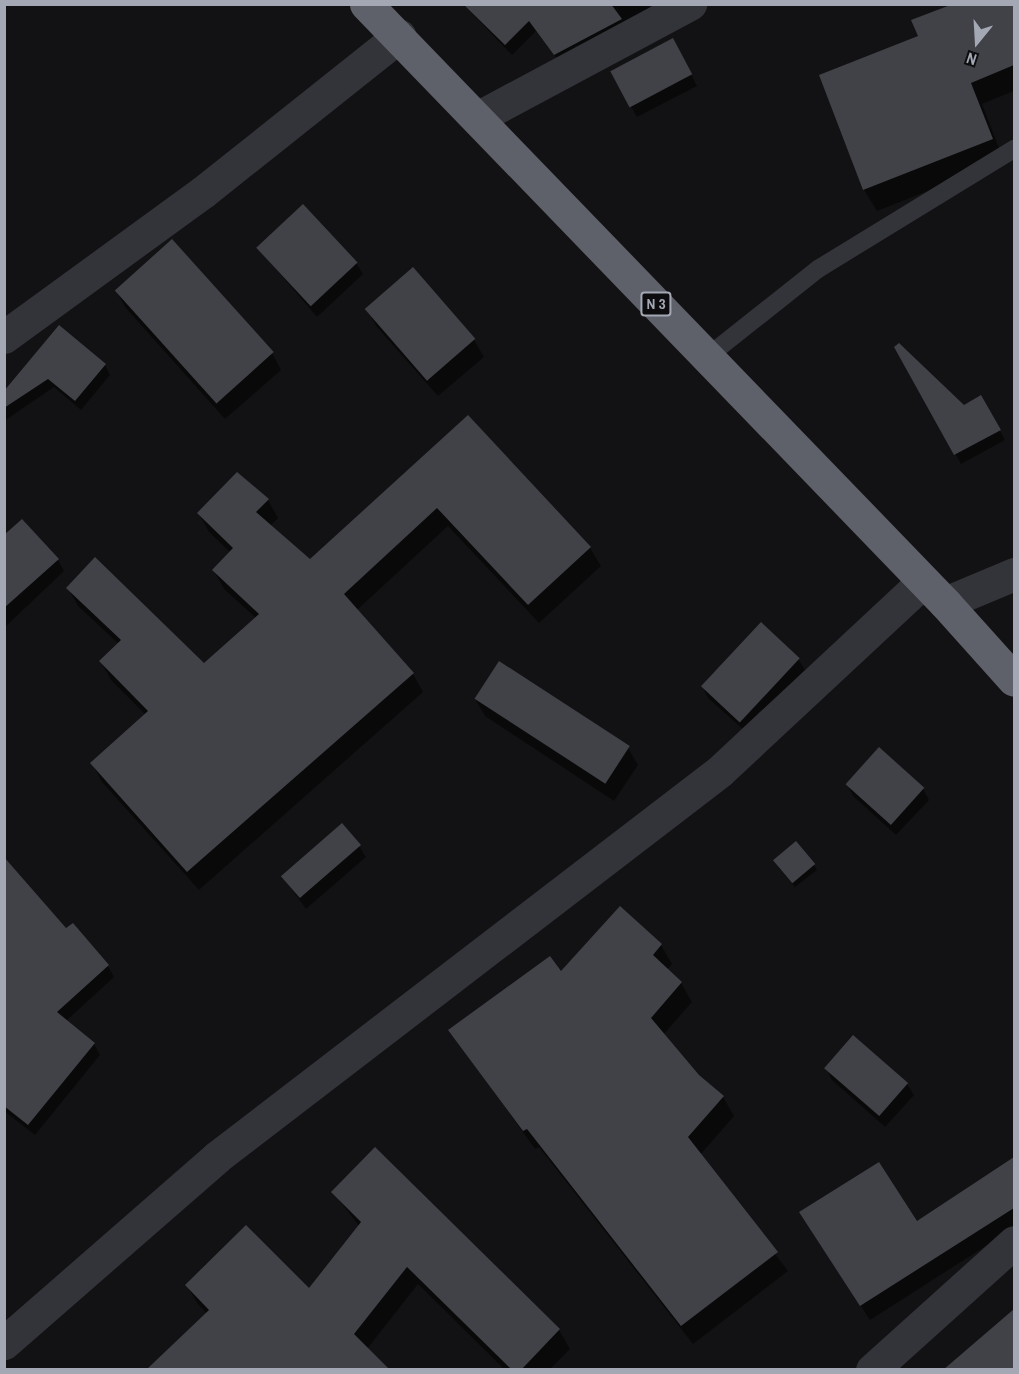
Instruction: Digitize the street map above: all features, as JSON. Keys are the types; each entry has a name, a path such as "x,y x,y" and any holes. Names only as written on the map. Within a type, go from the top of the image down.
{"highway":[{"name":"N 3","path":"366,4 934,592 1014,680"}],"street":[{"path":"477,118 690,4"},
{"path":"4,336 203,192 399,36"},
{"path":"4,1343 217,1157 720,771 934,592 1014,574"},
{"path":"872,1370 1014,1242"}],"lane":[{"path":"707,357 818,269 1014,149"}],"building":[{"path":"463,4 611,4 622,19 554,55 529,21 505,45"},
{"path":"953,4 1014,4 1014,65 971,83 993,139 863,190 819,75 918,36 911,20"},
{"path":"673,38 692,74 630,108 610,71"},
{"path":"303,204 358,263 311,306 256,248"},
{"path":"172,239 274,352 216,403 115,291"},
{"path":"413,267 475,339 427,381 365,309"},
{"path":"59,325 106,364 75,401 48,379 4,408 4,391"},
{"path":"899,343 964,405 981,395 1001,430 954,455 894,347"},
{"path":"468,415 591,547 528,605 437,508 344,594 414,673 187,872 90,763 148,711 99,661 121,640 66,588 95,557 204,663 259,614 212,570 233,548 197,513 237,472 269,499 256,512 310,559"},
{"path":"22,519 59,559 4,608 4,535"},
{"path":"761,622 800,658 740,723 701,686"},
{"path":"499,661 630,746 605,784 474,699"},
{"path":"879,747 924,788 891,825 846,784"},
{"path":"342,823 361,845 300,898 281,876"},
{"path":"796,841 815,864 792,883 773,860"},
{"path":"4,857 66,928 73,923 109,965 57,1012 95,1043 28,1125 4,1106"},
{"path":"620,906 662,944 653,955 682,982 651,1018 699,1075 724,1096 688,1137 778,1252 681,1326 527,1129 523,1131 448,1030 550,956 561,971"},
{"path":"853,1035 908,1083 879,1116 824,1068"},
{"path":"375,1147 560,1329 521,1370 512,1370 407,1267 354,1334 390,1370 146,1370 209,1310 185,1285 246,1225 309,1288 361,1222 331,1192"},
{"path":"1014,1157 1014,1208 860,1306 799,1212 879,1162 917,1221"},
{"path":"1014,1309 1014,1370 943,1370"}]}
